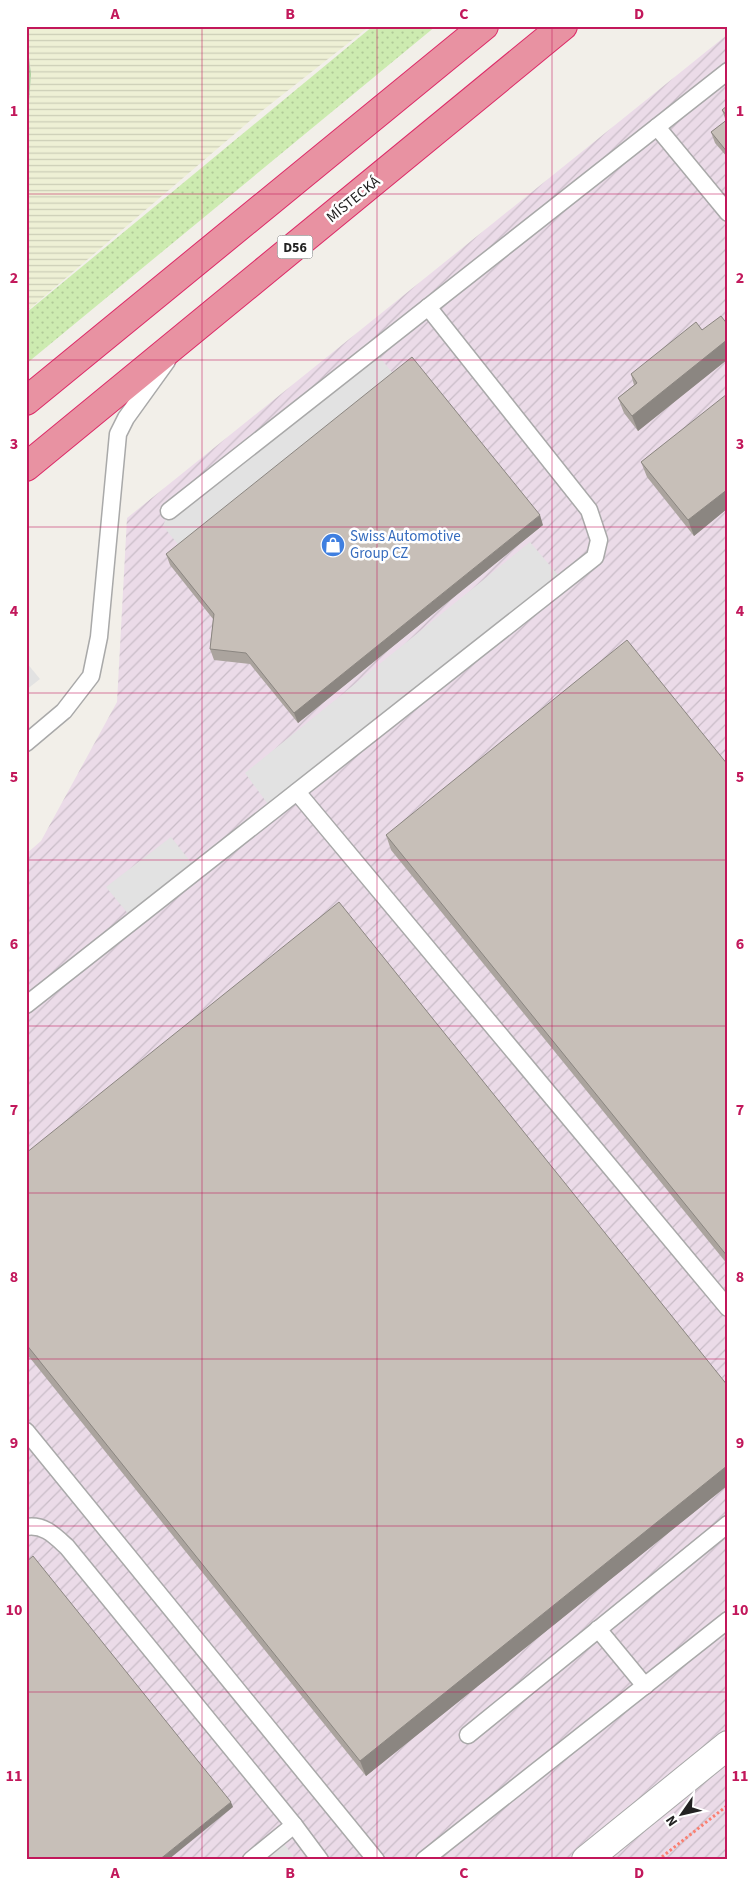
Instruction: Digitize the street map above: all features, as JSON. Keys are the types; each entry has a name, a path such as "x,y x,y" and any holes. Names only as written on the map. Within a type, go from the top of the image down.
{"highway":[{"path":"26,401 484,26"},
{"name":"MÍSTECKÁ","path":"26,467 563,26"}],"street":[{"path":"586,1860 728,1745"}],"lane":[{"path":"169,511 728,71"},
{"path":"657,127 728,213"},
{"path":"26,1005 595,557 599,540 589,510 428,307"},
{"path":"29,736 64,711 91,676 99,637 118,434 126,418 187,336"},
{"path":"297,792 728,1308"},
{"path":"26,1431 32,1451 376,1860"},
{"path":"468,1735 728,1524"},
{"path":"26,1527 46,1529 67,1547 294,1824 320,1860"},
{"path":"424,1860 728,1620"},
{"path":"598,1629 644,1686"},
{"path":"250,1860 294,1824"}],"path":[{"path":"658,1860 728,1805"}],"shaded area":[{"path":"728,34 728,1860 26,1860 26,854 41,841 117,702 127,518"},
{"path":"374,350 399,381 185,553 163,526 169,511"},
{"path":"530,542 564,582 273,811 245,773"},
{"path":"26,662 40,679 26,690"},
{"path":"171,837 197,870 134,921 106,887"},
{"path":"279,1837 296,1860 251,1860"}],"green space":[{"path":"26,26 370,26 258,114 26,312 26,144 31,74"},
{"path":"373,26 436,26 26,364 26,313"},
{"path":"26,33 31,74 26,144"}],"building":[{"path":"728,105 728,117 722,110"},
{"path":"728,119 728,153 711,132"},
{"path":"721,316 728,325 728,339 632,416 618,398 637,383 631,374 696,322 702,330"},
{"path":"412,357 540,515 294,713 246,653 210,649 214,614 166,554"},
{"path":"727,394 728,489 688,520 641,462"},
{"path":"627,640 728,765 728,1257 386,835"},
{"path":"339,902 728,1386 728,1465 360,1761 26,1344 26,1153"},
{"path":"33,1556 231,1802 159,1860 26,1860 26,1562"}],"place":[{"name":"Swiss Automotive Group CZ","path":"333,545"}]}
